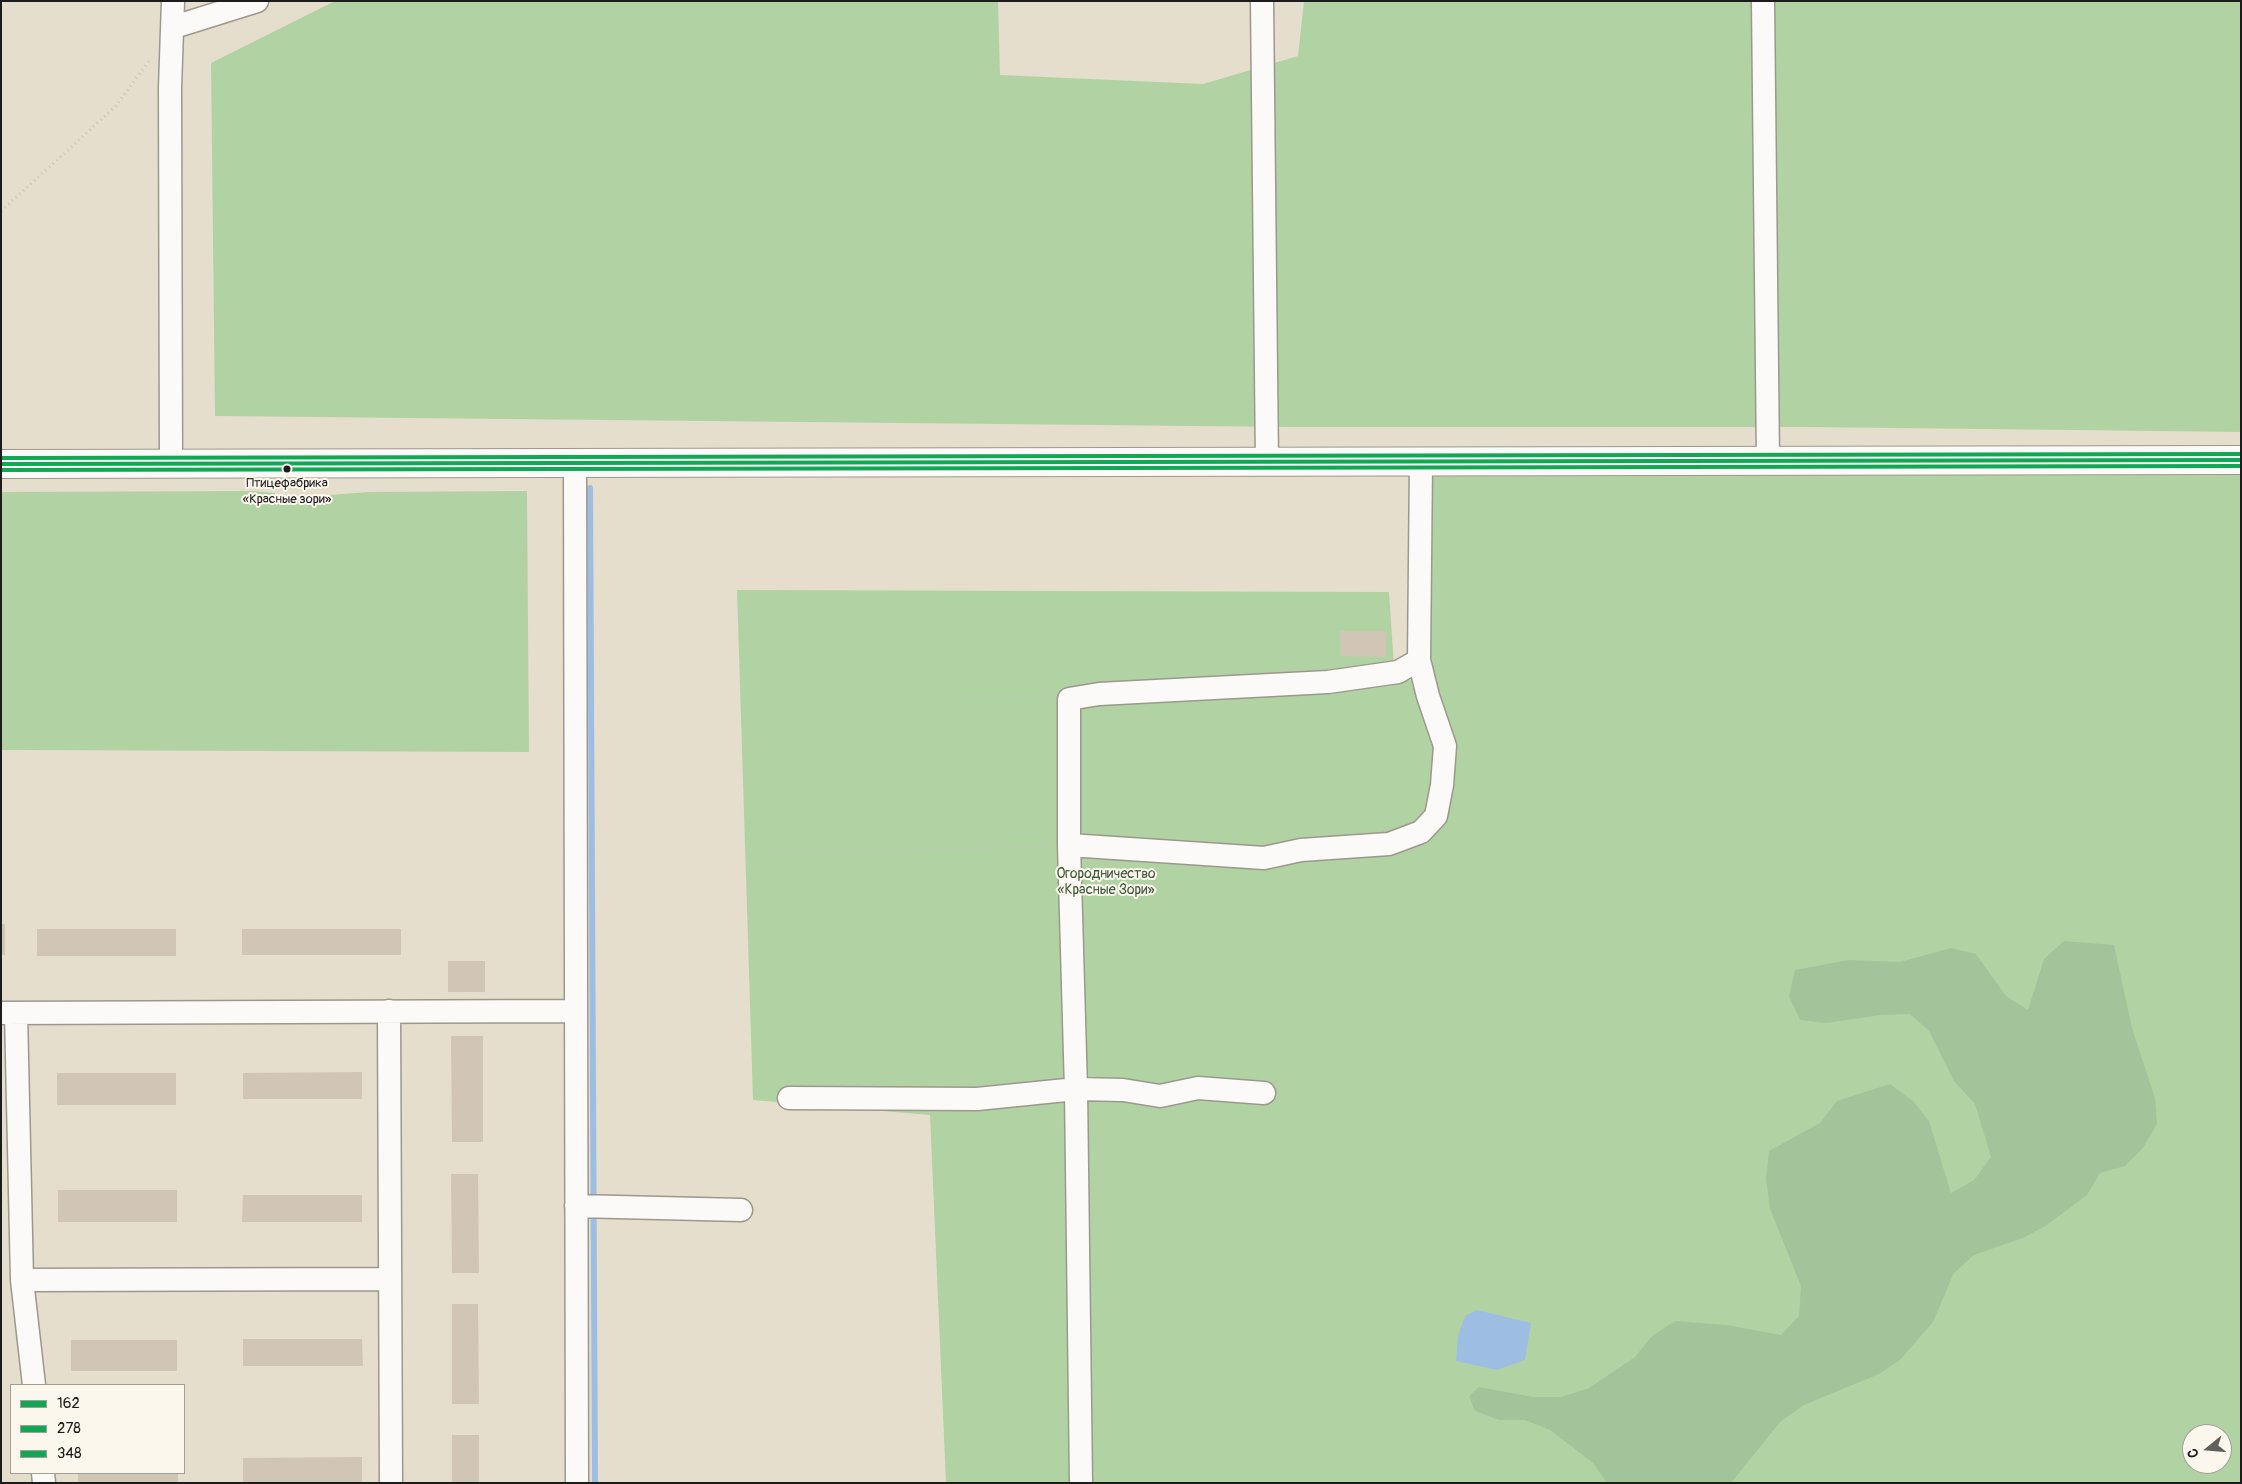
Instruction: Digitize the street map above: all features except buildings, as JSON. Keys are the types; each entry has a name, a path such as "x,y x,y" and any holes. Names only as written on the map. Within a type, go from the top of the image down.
{"main road":[{"path":"1,464 2241,460"}],"street":[{"path":"171,464 170,88 174,27 173,1"},
{"path":"174,27 257,1"},
{"path":"1262,1 1267,462"},
{"path":"1763,1 1768,461"},
{"path":"1069,845 1264,858 1301,850 1389,844 1421,832 1436,816 1442,785 1445,746 1428,696 1419,660 1421,462"},
{"path":"575,464 577,1483"},
{"path":"1081,1483 1076,1090 1069,845 1069,699 1099,694 1328,682 1398,672 1419,660"},
{"path":"34,1384 22,1280 9,1013 575,1011"},
{"path":"389,1012 391,1483"},
{"path":"789,1098 977,1099 1076,1090 1123,1090 1160,1096 1198,1088 1264,1093"},
{"path":"576,1206 741,1210"},
{"path":"22,1280 390,1279"}],"path":[{"path":"1,211 115,107 150,59"},
{"path":"959,694 1012,699 1042,694 1069,699"},
{"path":"776,852 902,852 1069,845"}],"green space":[{"path":"335,1 998,1 1000,75 1203,84 1298,56 1304,1 2241,1 2241,432 1808,427 1291,427 215,416 211,63"},
{"name":"Огородничество «Красные Зори»","path":"1417,473 2241,473 2241,1483 946,1483 930,1115 753,1100 737,590 1389,592 1395,681 1415,680"},
{"path":"253,491 275,493 275,500 317,500 317,496 368,492 527,491 529,752 1,750 1,492"},
{"path":"2064,941 2114,945 2132,1028 2155,1098 2157,1124 2143,1148 2125,1166 2100,1173 2087,1195 2047,1225 2023,1238 1974,1255 1954,1273 1933,1322 1900,1360 1879,1374 1804,1405 1780,1422 1731,1483 1607,1483 1593,1463 1550,1430 1525,1420 1499,1420 1475,1411 1469,1396 1479,1387 1533,1397 1561,1397 1589,1388 1635,1357 1652,1336 1675,1321 1727,1325 1781,1335 1799,1316 1801,1286 1770,1209 1766,1179 1769,1151 1820,1123 1837,1101 1890,1084 1913,1101 1929,1121 1951,1193 1974,1180 1991,1157 1975,1104 1954,1081 1929,1031 1910,1014 1881,1015 1826,1023 1800,1020 1789,996 1795,970 1848,960 1900,962 1951,948 1976,954 2006,996 2028,1010 2044,959"}],"water":[{"path":"1477,1310 1531,1323 1525,1360 1497,1370 1456,1361 1458,1336 1465,1316"}],"waterway":[{"path":"590,488 595,1483"}],"transit line":[{"name":"348","path":"1,458 2241,454"},
{"name":"162","path":"1,464 2241,460"},
{"name":"278","path":"1,470 2241,466"}],"place":[{"name":"Птицефабрика «Красные зори»","path":"287,469"}]}
